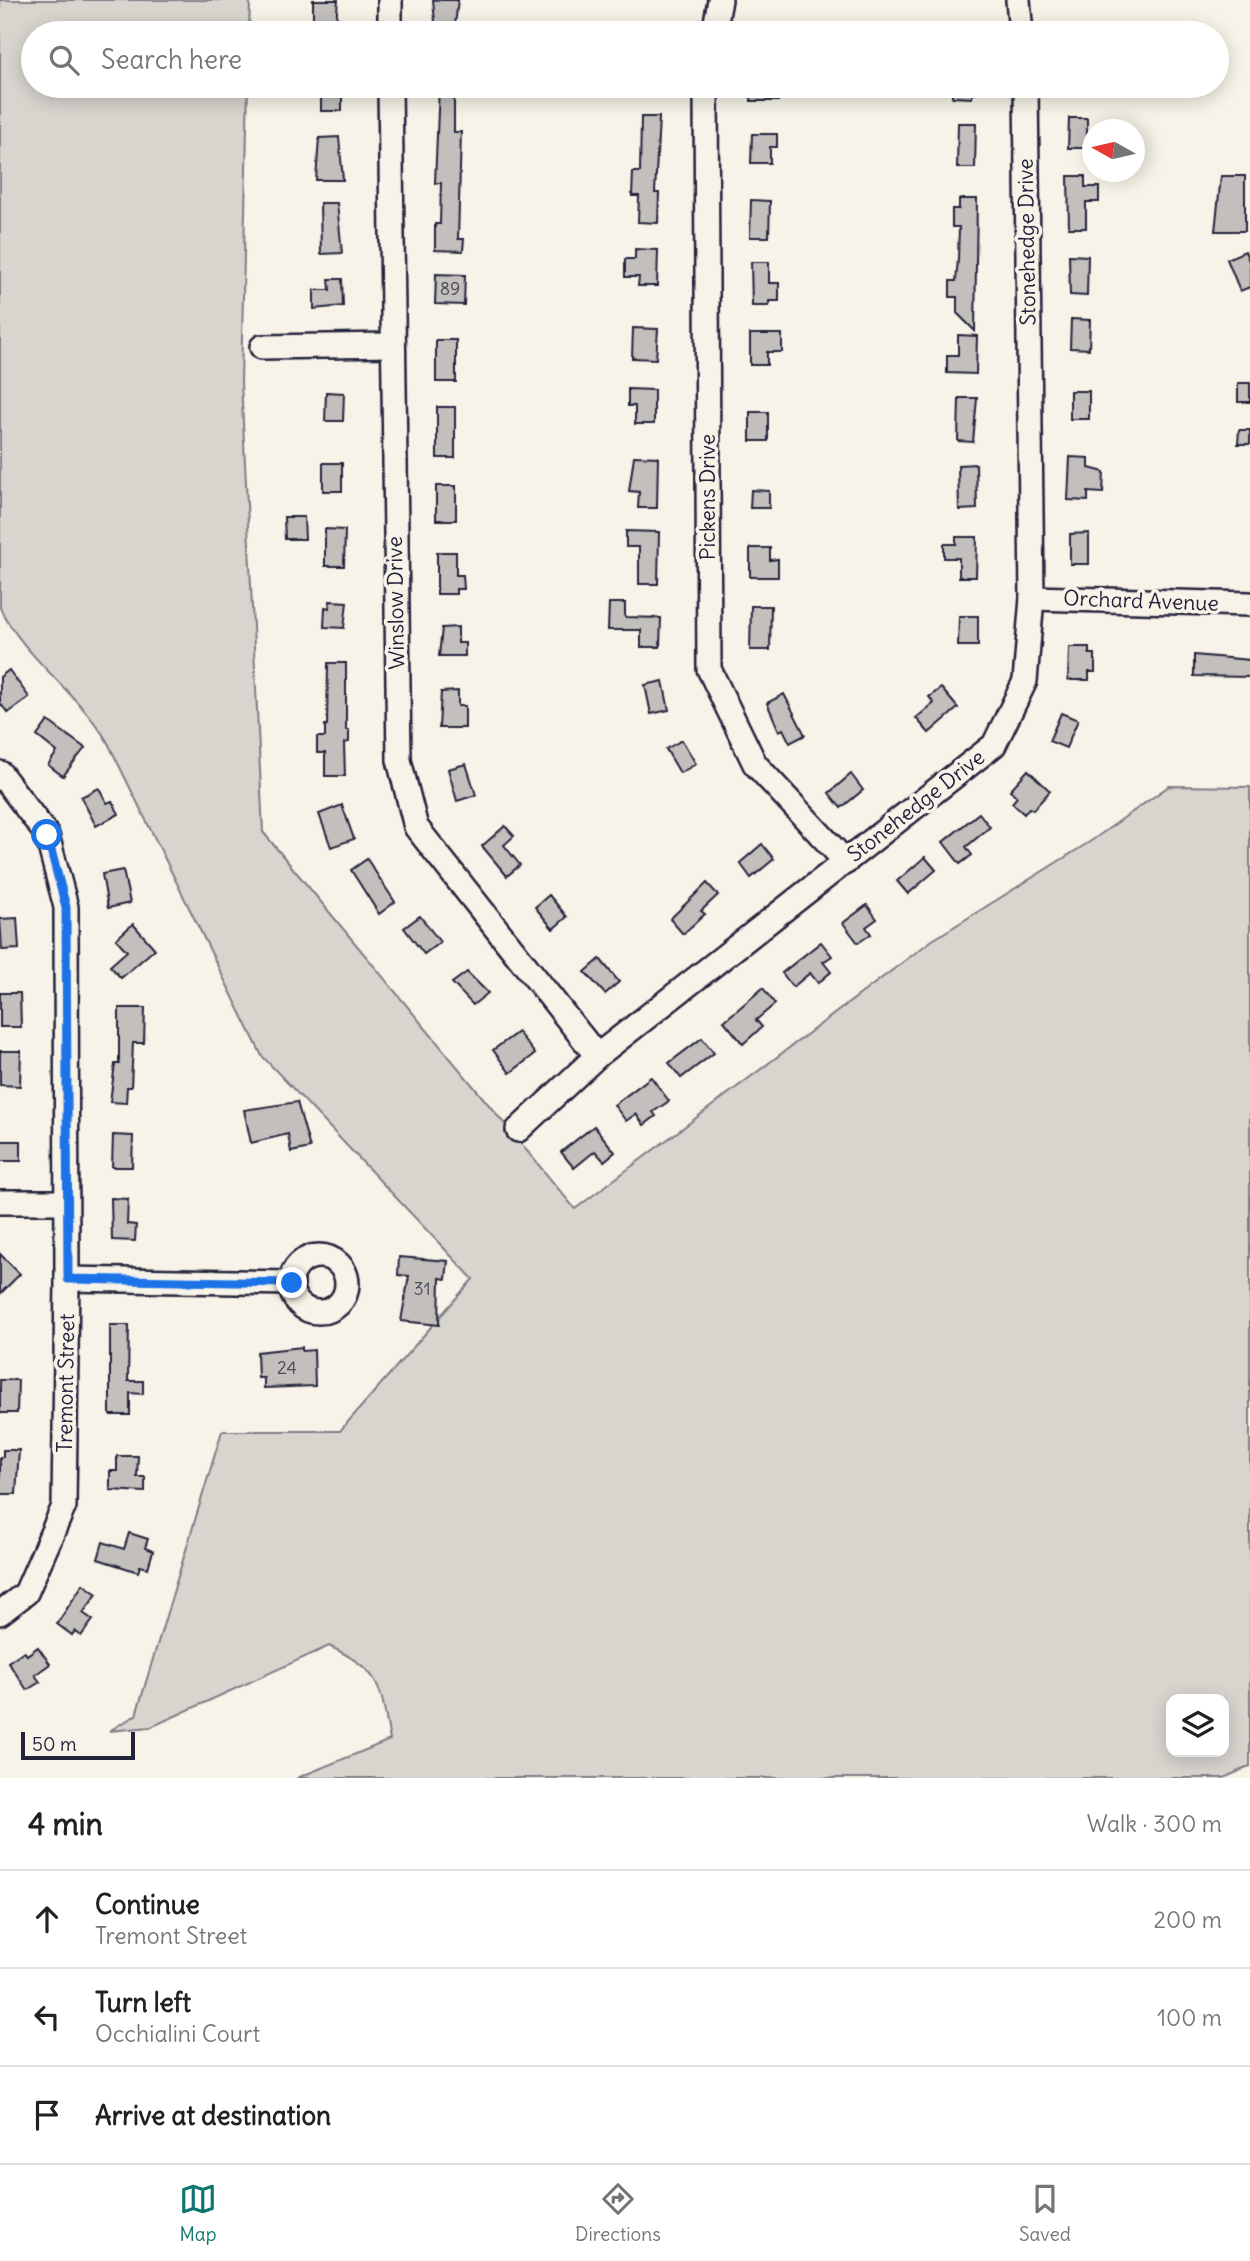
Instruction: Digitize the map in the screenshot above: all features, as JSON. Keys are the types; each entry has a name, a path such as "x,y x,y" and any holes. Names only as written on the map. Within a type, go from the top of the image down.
{"street":[{"path":"390,0 390,21"},
{"path":"716,21 720,0"},
{"path":"1018,0 1020,21"},
{"name":"Winslow Drive","path":"390,98 399,760 416,827 597,1056"},
{"name":"Pickens Drive","path":"706,98 709,669 755,764 846,862"},
{"name":"Stonehedge Drive","path":"518,1130 597,1056 994,746 1025,681 1032,598 1026,98"},
{"path":"262,347 392,345"},
{"name":"Orchard Avenue","path":"1032,598 1250,604"},
{"name":"Tremont Street","path":"0,772 47,835 66,907 65,1202 68,1279 64,1506 26,1594 0,1613"},
{"path":"0,1202 65,1202"},
{"path":"68,1279 292,1283"}],"shaded area":[{"path":"0,0 250,0 249,21 21,21 21,98 248,98 241,381 263,832 575,1209 931,941 1091,841 1169,786 1250,787 1250,1766 1224,1778 297,1778 390,1740 384,1706 376,1682 360,1664 329,1646 151,1727 109,1731 136,1715 222,1431 340,1431 473,1279 262,1056 107,741 81,706 23,643 0,608"}],"building":[{"path":"313,0 338,0 336,21 313,21"},
{"path":"433,0 458,0 455,21 435,21"},
{"path":"321,98 342,98 342,111 321,111"},
{"path":"439,98 454,98 454,132 461,132 458,239 464,239 463,251 435,250 435,224 440,224 441,183 435,183"},
{"path":"751,98 778,98 778,101 751,101"},
{"path":"641,117 659,117 655,193 659,193 658,223 638,222 639,196 632,196 633,172 640,172"},
{"path":"1069,118 1087,118 1082,119 1082,148 1068,148"},
{"path":"958,123 976,123 975,168 957,168"},
{"path":"752,134 777,134 777,147 770,147 770,163 751,163"},
{"path":"339,137 343,180 316,180 319,138"},
{"path":"1068,176 1082,176 1085,187 1099,187 1099,202 1086,202 1086,228 1069,228"},
{"path":"1221,176 1245,176 1245,231 1215,231"},
{"path":"959,199 977,199 975,331 957,313 957,297 950,297 950,281 956,281 959,227 952,227 952,209 959,209"},
{"path":"751,200 770,201 769,237 750,237"},
{"path":"320,203 337,203 342,253 321,254"},
{"path":"635,249 658,250 657,286 638,286 639,277 625,277 625,259 635,259"},
{"path":"1245,251 1250,263 1250,287 1240,291 1227,259"},
{"path":"1069,255 1088,256 1087,296 1070,295"},
{"path":"751,262 769,262 769,283 779,283 779,301 769,301 769,306 752,306"},
{"path":"436,274 465,275 464,305 435,304"},
{"path":"329,279 342,279 343,306 314,309 314,290 330,290"},
{"path":"1071,319 1090,320 1089,349 1070,348"},
{"path":"633,328 658,329 656,359 632,358"},
{"path":"750,334 782,334 782,352 767,352 767,365 750,365"},
{"path":"958,335 977,336 976,374 947,373 947,355 958,355"},
{"path":"436,340 456,340 456,382 436,382"},
{"path":"1238,383 1250,383 1250,402 1238,402"},
{"path":"628,389 654,390 654,424 635,424 635,406 628,406"},
{"path":"1070,391 1089,391 1089,419 1070,419"},
{"path":"326,392 344,393 343,421 325,421"},
{"path":"959,398 977,398 973,442 958,441"},
{"path":"437,407 455,407 455,458 437,458"},
{"path":"750,412 768,412 768,441 750,441"},
{"path":"1239,430 1250,430 1250,444 1238,444"},
{"path":"634,456 658,457 657,508 638,508 639,492 629,491"},
{"path":"1070,457 1089,458 1089,468 1104,472 1103,493 1088,492 1088,501 1068,500"},
{"path":"323,463 342,463 342,491 323,491"},
{"path":"976,464 977,509 959,510 958,465"},
{"path":"436,486 456,486 456,520 436,520"},
{"path":"751,490 769,491 769,508 750,508"},
{"path":"284,517 304,517 305,539 285,539"},
{"path":"325,529 345,530 344,566 325,566"},
{"path":"626,531 659,532 658,584 639,584 639,547 626,547"},
{"path":"1089,533 1089,564 1070,564 1070,534"},
{"path":"956,537 977,537 976,577 959,577 959,558 944,558 944,544 956,544"},
{"path":"750,548 770,548 770,560 778,559 778,577 750,577"},
{"path":"437,552 456,552 456,575 463,575 464,589 456,589 456,594 437,594"},
{"path":"330,601 347,602 344,628 324,627 325,607 329,608"},
{"path":"609,603 625,603 625,617 661,618 660,647 641,647 641,630 608,630"},
{"path":"751,606 771,606 770,650 750,650"},
{"path":"959,616 978,616 978,646 958,646"},
{"path":"458,627 458,643 465,643 465,656 439,656 442,628"},
{"path":"1069,647 1089,647 1089,654 1095,654 1095,672 1089,672 1089,680 1068,680"},
{"path":"1194,655 1250,660 1250,677 1194,676"},
{"path":"328,663 346,663 346,730 349,730 349,742 344,743 345,776 325,776 325,753 317,753 317,737 325,737 327,725"},
{"path":"9,670 29,697 8,713 0,703 0,677"},
{"path":"663,681 669,710 651,714 645,685"},
{"path":"941,688 958,708 929,733 916,718 934,703 929,697"},
{"path":"458,691 458,706 465,706 465,728 439,728 441,692"},
{"path":"784,694 805,735 790,743 783,729 779,731 767,703"},
{"path":"1061,713 1078,720 1066,748 1049,741"},
{"path":"48,721 85,748 63,776 48,765 57,752 37,736"},
{"path":"682,740 696,764 680,773 666,749"},
{"path":"466,764 476,795 457,801 448,769"},
{"path":"1028,770 1050,791 1033,810 1029,808 1024,814 1012,803 1017,797 1010,790"},
{"path":"851,774 863,790 841,808 829,793"},
{"path":"99,788 107,803 112,801 119,814 96,826 81,797"},
{"path":"342,805 354,839 331,847 319,814"},
{"path":"979,813 990,827 966,847 972,855 960,864 943,842"},
{"path":"505,826 514,836 504,845 520,865 507,876 482,846"},
{"path":"762,844 774,859 751,878 740,863"},
{"path":"925,857 936,870 908,894 897,881"},
{"path":"367,859 395,902 379,914 351,870"},
{"path":"123,870 130,903 108,908 102,874"},
{"path":"707,883 718,895 701,911 705,914 683,934 670,919"},
{"path":"549,895 567,917 553,929 535,907"},
{"path":"867,905 877,919 866,927 871,934 858,943 843,923"},
{"path":"420,916 440,942 424,954 404,928"},
{"path":"17,918 19,949 2,950 0,919"},
{"path":"133,924 155,949 121,978 110,966 127,951 116,939"},
{"path":"821,942 832,956 823,962 831,972 818,983 810,973 793,987 782,973"},
{"path":"600,959 619,982 605,994 585,972"},
{"path":"467,972 488,993 473,1005 452,983"},
{"path":"763,988 775,1004 756,1020 762,1027 743,1044 724,1021"},
{"path":"0,993 20,993 21,1027 0,1027"},
{"path":"119,1008 145,1008 144,1043 133,1043 131,1087 127,1087 126,1103 110,1102 115,1064 119,1064"},
{"path":"518,1032 535,1054 510,1073 493,1050"},
{"path":"702,1038 714,1053 681,1078 669,1063"},
{"path":"0,1051 21,1051 20,1086 0,1085"},
{"path":"651,1077 669,1101 653,1112 656,1116 644,1125 636,1114 626,1121 614,1105"},
{"path":"297,1102 310,1148 291,1152 288,1134 251,1143 244,1110"},
{"path":"594,1126 615,1152 604,1161 595,1151 574,1168 561,1152"},
{"path":"113,1135 133,1136 132,1167 112,1167"},
{"path":"0,1141 21,1141 21,1161 0,1161"},
{"path":"111,1198 128,1199 127,1224 136,1225 135,1241 112,1240"},
{"path":"0,1254 20,1274 0,1294"},
{"path":"399,1257 448,1261 446,1279 440,1278 439,1325 401,1321 409,1276 398,1275"},
{"path":"110,1325 129,1325 128,1381 143,1381 143,1394 130,1393 130,1415 110,1415"},
{"path":"302,1347 302,1351 314,1350 315,1386 264,1388 264,1378 258,1378 257,1352"},
{"path":"0,1380 18,1380 17,1413 0,1413"},
{"path":"3,1450 19,1450 16,1494 0,1494 0,1457 3,1457"},
{"path":"117,1456 138,1456 137,1477 145,1477 145,1492 110,1490 110,1471 117,1471"},
{"path":"129,1533 148,1539 145,1548 153,1551 148,1568 140,1566 138,1572 98,1559 103,1542 124,1549"},
{"path":"83,1584 97,1594 83,1613 93,1620 81,1636 75,1631 72,1635 57,1624"},
{"path":"38,1647 50,1664 35,1675 40,1682 27,1690 8,1662 24,1651 27,1655"}],"route":[{"path":"47,835 66,907 65,1202 68,1279 292,1283"}]}
